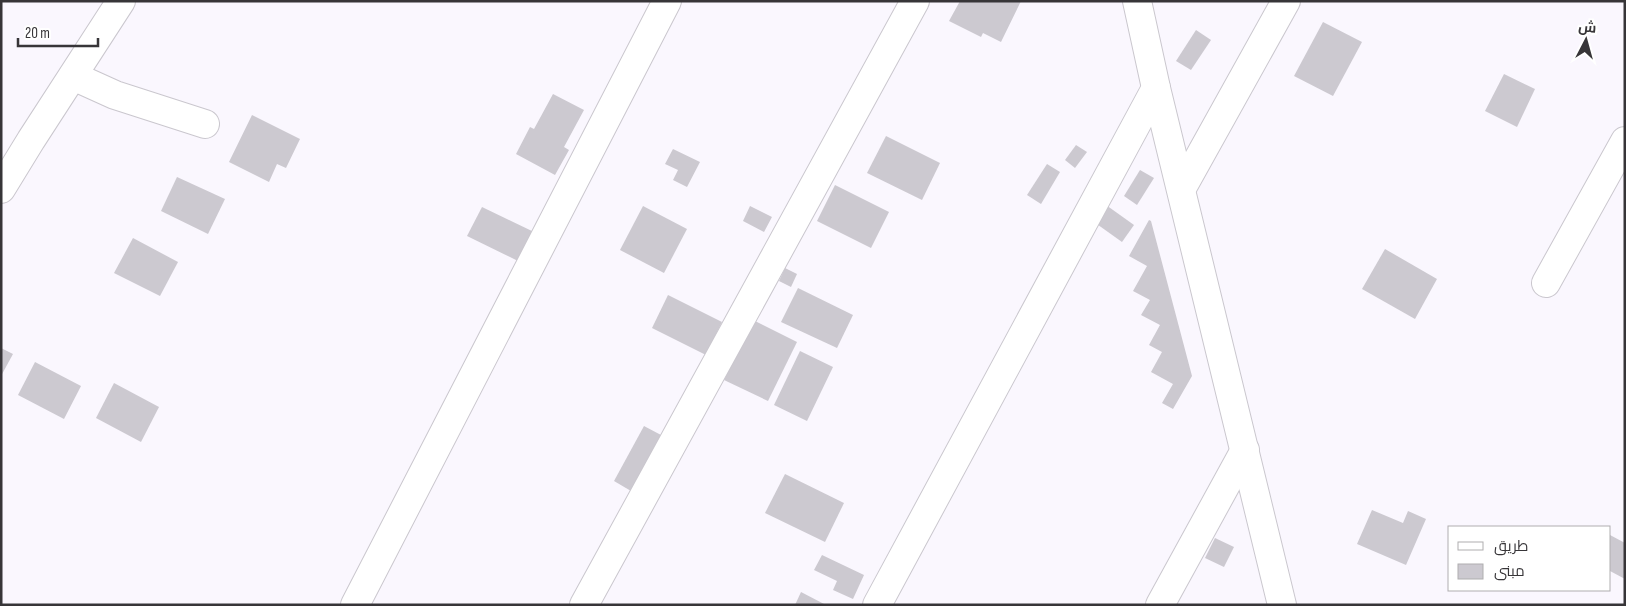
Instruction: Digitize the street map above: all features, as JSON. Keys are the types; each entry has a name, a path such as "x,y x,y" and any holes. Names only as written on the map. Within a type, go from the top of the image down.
{"street":[{"path":"1,189 121,1"},
{"path":"355,605 667,1"},
{"path":"584,605 915,1"},
{"path":"1138,1 1156,88 1182,188 1282,605"},
{"path":"1182,188 1286,1"},
{"path":"73,76 115,95 205,124"},
{"path":"878,605 1156,88"},
{"path":"1546,283 1625,141"},
{"path":"1160,605 1245,450"}],"building":[{"path":"960,1 1021,1 1001,42 983,33 981,37 949,21"},
{"path":"1323,22 1362,42 1333,96 1294,76"},
{"path":"1196,30 1211,40 1191,70 1176,61"},
{"path":"1504,74 1535,89 1517,127 1485,111"},
{"path":"553,94 584,110 564,147 569,150 555,175 516,154 530,127 534,129"},
{"path":"252,115 300,139 286,168 277,164 269,182 229,162"},
{"path":"886,136 940,163 922,200 867,173"},
{"path":"1076,145 1087,152 1075,168 1065,160"},
{"path":"673,149 700,162 687,187 673,180 678,170 665,164"},
{"path":"1047,164 1060,172 1041,204 1027,195"},
{"path":"1140,170 1154,178 1137,205 1124,196"},
{"path":"177,177 225,199 208,234 161,211"},
{"path":"835,185 889,212 871,248 817,221"},
{"path":"1106,205 1134,225 1122,242 1094,222"},
{"path":"643,206 687,229 664,273 620,250"},
{"path":"750,206 772,217 764,232 743,221"},
{"path":"482,207 534,232 520,262 467,236"},
{"path":"1149,220 1151,221 1192,376 1173,409 1162,403 1173,384 1151,372 1162,352 1149,345 1160,325 1141,315 1150,300 1133,291 1147,266 1129,256"},
{"path":"133,238 178,262 160,296 114,273"},
{"path":"1385,249 1437,279 1415,319 1362,289"},
{"path":"785,268 797,274 791,287 779,281"},
{"path":"798,288 853,315 837,348 781,322"},
{"path":"668,295 722,322 706,355 652,328"},
{"path":"753,320 797,342 768,401 724,380"},
{"path":"1,348 13,354 1,376"},
{"path":"800,351 833,367 807,421 774,405"},
{"path":"35,362 81,386 64,419 18,395"},
{"path":"114,383 159,407 141,442 96,418"},
{"path":"644,426 661,435 631,491 614,481"},
{"path":"785,474 844,503 825,542 765,513"},
{"path":"1372,510 1403,523 1408,511 1426,519 1406,565 1357,544"},
{"path":"1611,536 1625,543 1625,579 1611,572"},
{"path":"1215,538 1234,547 1224,567 1205,558"},
{"path":"822,555 864,575 853,599 833,590 837,581 814,570"},
{"path":"801,592 826,605 795,605"}]}
